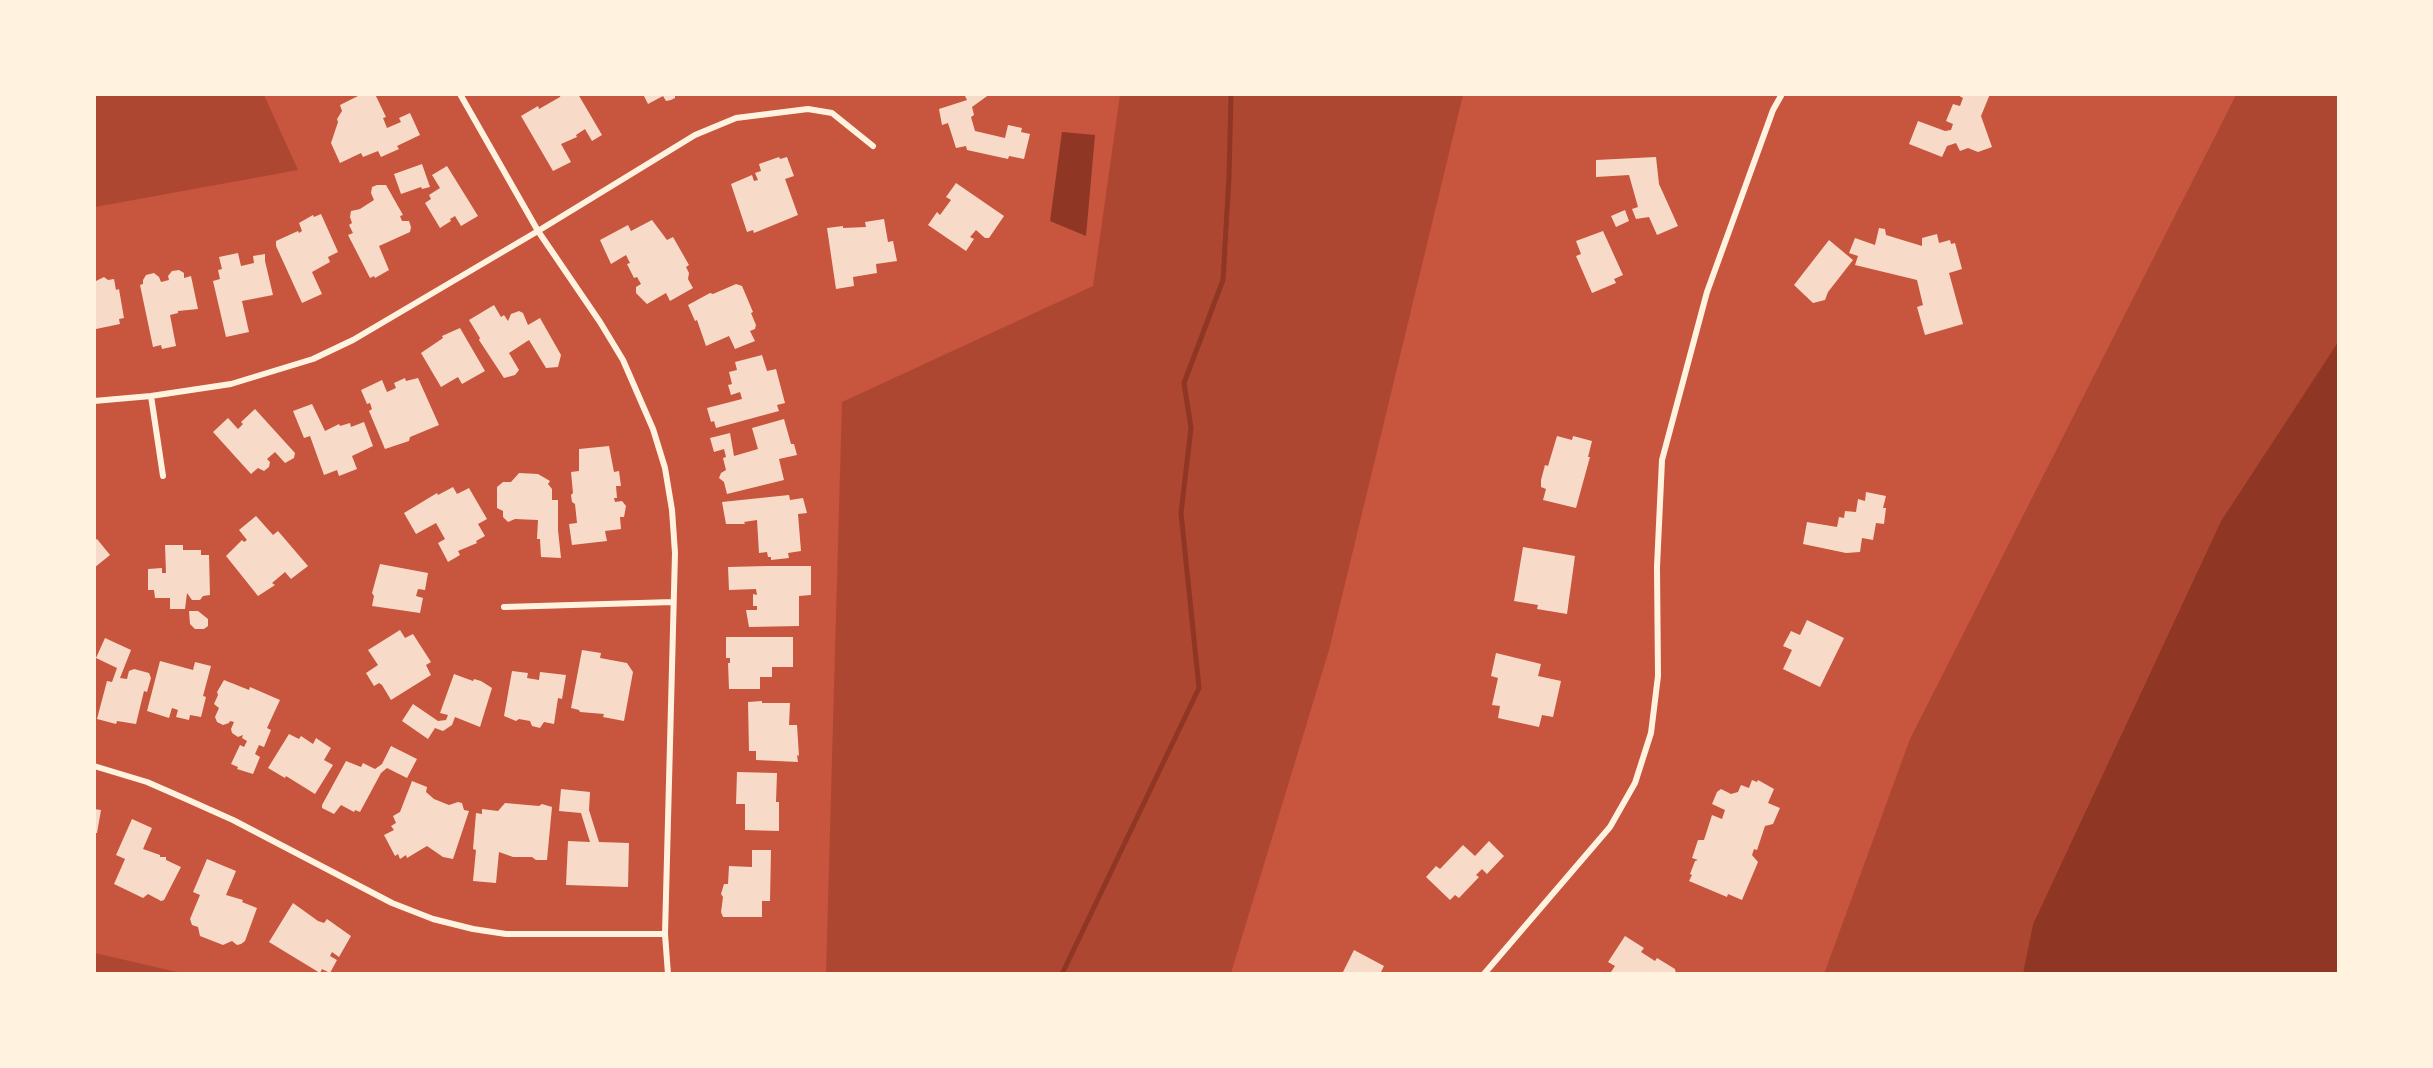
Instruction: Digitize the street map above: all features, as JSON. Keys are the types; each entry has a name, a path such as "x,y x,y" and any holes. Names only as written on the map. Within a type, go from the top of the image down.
{"street":[{"path":"460,94 538,231 617,351 636,387 653,429 665,468 672,510 675,553 665,934 668,974"},
{"path":"1484,974 1610,827 1635,783 1651,733 1659,676 1657,567 1662,460 1707,292 1773,110 1782,94"},
{"path":"94,401 151,396 231,384 313,359 353,339 538,231 695,135 736,118 808,109 832,113 873,146"},
{"path":"151,396 163,476"},
{"path":"504,607 673,602"},
{"path":"94,766 147,782 233,820 392,903 433,919 506,934 665,934"}],"shaded area":[{"path":"95,94 264,95 298,170 95,207"},
{"path":"1120,95 1463,95 1329,650 1231,973 826,973 842,402 1093,286"},
{"path":"2236,95 2338,95 2338,342 2221,521 2033,924 2023,973 1824,974 1910,739"},
{"path":"1062,132 1095,135 1086,236 1050,221"},
{"path":"2338,342 2338,973 2023,973 2033,924 2221,521"},
{"path":"95,953 181,973 95,973"}],"building":[{"path":"362,94 375,94 386,117 383,118 387,128 401,122 399,118 410,113 420,135 397,146 399,149 381,157 378,151 363,157 361,153 340,163 331,143 337,119 342,111 340,105"},
{"path":"561,94 578,94 602,135 592,141 585,129 576,135 577,137 561,144 571,162 553,171 521,116 538,106 539,109 560,97"},
{"path":"643,94 675,94 675,98 666,101 663,96 648,104"},
{"path":"967,94 990,94 972,107 974,115 971,117 975,131 1005,138 1008,125 1022,128 1021,132 1030,134 1024,159 1009,156 1008,159 967,150 966,146 956,148 948,123 942,125 939,109 967,100 965,96"},
{"path":"1956,94 1990,94 1981,116 1992,147 1978,152 1968,148 1960,151 1956,143 1947,146 1942,157 1909,144 1918,121 1945,131 1951,130 1953,124 1946,121 1953,104 1960,106 1963,98"},
{"path":"779,157 780,159 787,157 794,176 785,179 798,215 754,233 753,230 747,232 731,184 752,175 754,181 758,180 755,173 761,171 759,164"},
{"path":"1656,157 1659,184 1678,226 1657,235 1649,217 1636,219 1632,209 1638,207 1629,175 1596,177 1596,160"},
{"path":"422,164 430,187 422,189 421,187 401,194 394,174"},
{"path":"447,166 478,216 461,226 455,216 440,228 425,203 431,199 429,195 440,188 432,175"},
{"path":"956,183 1004,216 989,238 985,238 976,230 970,237 974,239 966,251 928,225 937,212 940,215 951,200 946,197"},
{"path":"386,185 403,215 400,216 402,221 409,221 411,227 410,232 379,246 389,270 375,278 374,276 370,278 348,235 353,233 349,225 352,223 351,211 360,209 374,200 371,193 372,187"},
{"path":"1625,210 1629,221 1616,227 1611,216"},
{"path":"321,214 338,252 328,257 330,262 312,272 322,294 302,303 276,246 276,241 298,231 299,233 302,231 299,223 313,215 314,217"},
{"path":"884,219 888,242 893,241 897,261 876,264 877,273 853,277 854,286 836,289 827,228 866,227 865,222"},
{"path":"652,220 667,240 673,237 689,265 686,267 689,273 688,279 693,288 670,301 666,293 647,304 636,293 636,287 641,284 637,277 634,278 627,264 630,263 626,255 611,264 600,240 628,225 631,231"},
{"path":"1879,228 1885,229 1886,235 1922,246 1922,238 1937,234 1939,243 1950,240 1951,244 1955,243 1962,269 1949,273 1963,324 1925,335 1917,307 1923,305 1917,280 1855,265 1858,256 1849,253 1855,238 1875,245"},
{"path":"1603,231 1623,275 1614,279 1616,283 1592,293 1576,256 1581,254 1576,241"},
{"path":"1829,240 1853,260 1828,292 1825,300 1813,303 1794,285"},
{"path":"238,253 241,266 254,263 253,256 265,254 273,295 242,301 249,332 226,337 213,281 220,279 218,270 222,269 219,257"},
{"path":"179,270 184,273 184,278 191,276 198,309 178,311 170,315 176,346 162,349 161,345 153,347 140,285 143,284 146,275 154,273 161,282 169,280 168,276 172,271"},
{"path":"104,277 108,280 114,279 116,290 119,289 124,318 119,319 120,324 96,329 94,282"},
{"path":"736,284 742,286 753,312 751,313 756,325 755,329 750,331 755,341 735,349 729,336 706,346 697,320 695,321 688,305 710,293 713,294"},
{"path":"494,305 501,317 504,315 508,321 511,314 519,311 523,313 528,325 540,318 561,355 558,367 546,368 529,340 509,353 519,370 515,375 504,378 469,320"},
{"path":"460,328 485,371 462,384 458,377 441,387 421,353 443,338 442,336"},
{"path":"762,355 767,371 776,369 785,403 777,405 779,411 716,428 714,421 711,422 707,408 742,399 740,392 731,395 728,385 732,384 729,372 737,370 735,362"},
{"path":"405,378 406,381 418,378 439,425 410,437 409,441 385,449 369,411 372,409 370,403 367,404 361,390 382,380 387,392 396,388 394,383"},
{"path":"312,404 325,431 339,424 340,426 350,423 351,427 364,422 373,446 352,456 357,469 339,476 337,470 324,475 310,436 304,438 293,411"},
{"path":"255,409 295,453 294,458 285,463 275,452 267,459 270,462 269,467 264,471 258,468 251,474 213,432 228,418 238,429 243,424 241,422"},
{"path":"784,419 791,444 794,444 797,455 779,459 784,480 727,494 724,482 719,478 726,470 723,458 726,457 724,449 714,452 710,438 730,433 734,456 758,449 752,428"},
{"path":"1557,436 1572,440 1573,436 1592,441 1576,508 1543,500 1546,489 1541,487 1541,480"},
{"path":"609,446 614,472 619,471 621,486 616,486 615,502 622,501 626,506 624,517 620,517 621,529 605,531 607,541 572,545 569,524 577,523 575,504 572,502 571,495 573,493 571,472 579,471 579,449"},
{"path":"519,473 538,474 550,481 548,484 552,489 552,500 558,500 561,558 541,557 540,539 537,539 538,520 515,519 508,522 503,517 503,511 497,508 497,487 503,482 511,482"},
{"path":"453,487 457,494 469,488 487,519 478,524 485,536 476,541 477,543 458,551 460,555 448,562 438,543 445,539 436,523 416,534 404,513 437,493 438,495"},
{"path":"1866,492 1886,496 1883,508 1886,508 1884,524 1876,523 1873,540 1862,538 1860,552 1846,553 1803,544 1807,522 1837,527 1839,517 1844,518 1845,511 1856,512 1858,499 1865,501"},
{"path":"789,495 790,500 803,498 807,513 798,514 801,551 788,553 789,558 771,560 767,552 759,553 757,520 744,522 745,524 726,524 722,502"},
{"path":"256,516 273,535 278,531 308,566 291,579 285,572 272,583 275,585 258,596 226,556 242,540 244,542 247,540 239,530"},
{"path":"97,539 110,555 94,568 94,541"},
{"path":"165,545 183,545 183,550 201,550 201,555 209,555 210,595 203,596 200,600 192,600 187,593 185,609 170,609 170,598 155,598 154,590 148,590 148,569 162,568 162,573 166,573"},
{"path":"1523,547 1575,556 1567,614 1537,609 1538,605 1514,601"},
{"path":"380,564 428,573 425,590 418,589 416,596 423,598 420,613 372,606 374,596 372,593"},
{"path":"811,566 811,595 799,596 799,626 749,627 746,610 757,610 757,606 753,606 753,594 757,595 756,589 729,590 728,567"},
{"path":"189,611 198,611 208,619 208,626 204,629 195,629 190,624"},
{"path":"1807,620 1844,638 1820,687 1783,669 1792,650 1783,646 1791,631 1800,635"},
{"path":"400,630 405,638 413,634 431,662 426,665 431,675 391,700 382,685 379,683 374,686 366,673 378,665 368,650"},
{"path":"726,637 793,637 793,667 772,667 772,677 760,677 760,689 729,689 728,663 730,663 730,658 726,658"},
{"path":"105,638 131,650 120,678 127,679 129,671 134,669 149,673 151,678 147,692 144,691 136,724 117,721 116,724 97,719 107,681 112,682 117,668 96,658"},
{"path":"582,650 601,653 600,658 627,663 633,672 624,721 603,717 604,714 580,712 571,708"},
{"path":"1496,653 1541,664 1538,676 1561,681 1553,717 1542,715 1539,727 1498,718 1500,706 1492,705 1498,678 1491,676"},
{"path":"160,661 193,670 195,662 211,666 203,696 206,697 201,717 190,715 189,720 176,717 178,710 172,708 169,718 147,711"},
{"path":"512,671 528,673 527,678 539,680 540,672 566,675 562,699 558,698 554,724 544,722 540,728 532,726 530,721 519,719 516,721 504,716"},
{"path":"454,674 473,681 474,679 481,681 492,688 480,727 455,717 452,725 443,731 435,728 428,739 402,721 413,704 438,721 446,720 448,715 440,713"},
{"path":"224,680 249,690 250,687 280,700 267,728 271,730 264,747 259,745 255,754 260,757 253,774 237,769 238,767 231,764 240,745 244,747 247,741 242,738 243,735 238,737 232,733 234,722 230,721 223,725 217,722 215,717 219,708 214,704 217,692"},
{"path":"762,701 762,703 790,703 789,725 797,725 798,762 756,760 756,751 749,751 748,702"},
{"path":"289,734 299,739 301,736 313,744 316,738 331,748 324,760 333,765 315,794 268,768"},
{"path":"391,746 417,759 407,778 387,768 381,773 360,812 355,810 354,812 341,805 334,814 322,808 346,761 361,767 363,763 375,769 382,764"},
{"path":"737,772 777,773 776,802 779,802 779,831 745,830 745,804 736,804"},
{"path":"1752,780 1757,782 1758,780 1774,789 1768,803 1780,808 1773,824 1765,826 1757,850 1754,849 1752,855 1758,862 1742,900 1728,894 1727,897 1689,881 1695,861 1698,860 1692,858 1698,840 1704,840 1712,815 1722,819 1725,810 1712,804 1717,792 1721,789 1731,794 1738,792 1741,785 1749,788"},
{"path":"412,781 427,787 426,792 434,799 449,805 462,803 464,810 469,811 453,859 443,857 427,846 407,858 406,855 400,859 398,854 395,856 384,835 394,830 391,826 396,823 393,816 400,812"},
{"path":"561,789 590,792 589,810 599,842 629,843 628,887 566,885 568,841 590,842 581,813 559,811"},
{"path":"505,803 539,806 542,804 552,807 547,860 513,857 499,852 496,883 473,881 476,813 482,814 482,809 498,811"},
{"path":"94,809 101,810 97,833 94,833"},
{"path":"132,819 152,828 143,849 160,855 160,857 166,857 166,860 181,867 164,900 161,901 148,894 143,898 114,884 125,859 116,855"},
{"path":"1489,841 1504,856 1487,874 1482,869 1476,875 1479,877 1459,898 1455,895 1450,900 1426,877 1436,866 1440,869 1463,845 1475,856"},
{"path":"752,850 771,850 770,901 762,901 762,917 723,917 721,894 724,884 728,884 729,866 752,867"},
{"path":"207,859 236,871 226,895 243,900 242,902 257,908 245,941 241,944 237,945 232,941 223,945 200,936 198,927 192,925 190,919 200,895 193,892"},
{"path":"293,903 318,921 324,923 327,919 351,936 339,957 332,952 330,956 337,960 330,973 322,969 320,973 269,942"},
{"path":"1625,936 1644,948 1641,952 1675,969 1676,974 1611,972 1615,966 1608,962"},
{"path":"1354,950 1384,966 1380,974 1342,974"}],"waterway":[{"path":"1062,974 1199,688 1181,513 1191,428 1184,383 1223,280 1231,94"}]}
